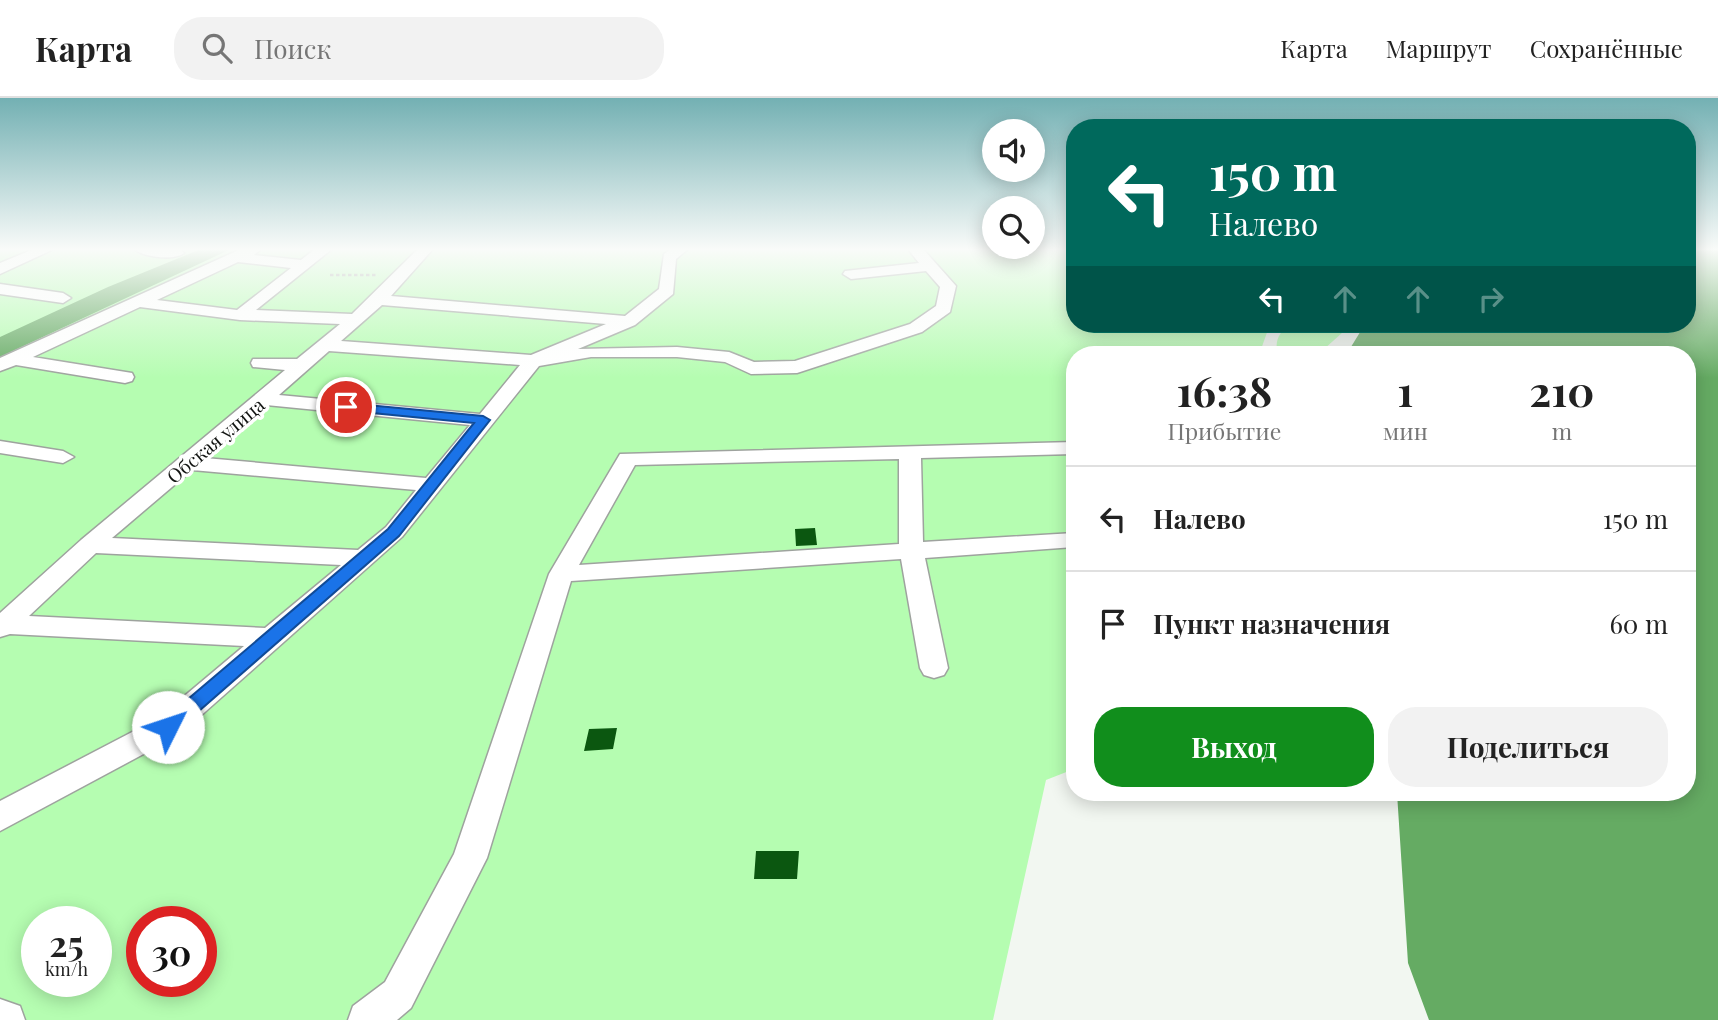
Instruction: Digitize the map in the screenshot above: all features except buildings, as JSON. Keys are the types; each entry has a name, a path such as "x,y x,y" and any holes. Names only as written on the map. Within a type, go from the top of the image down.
{"street":[{"path":"21,292 63,298"},
{"path":"8,362 157,292"},
{"path":"240,315 268,292"},
{"name":"Обская улица","path":"2,626 90,545 304,365 385,292"},
{"path":"0,817 168,727 394,532 533,361 629,321 666,292"},
{"path":"327,345 533,361 591,352 677,352 729,357 751,368 797,367 916,328 944,307 947,292"},
{"path":"378,300 629,321"},
{"path":"135,302 240,315 357,319"},
{"path":"8,362 125,377"},
{"path":"260,363 304,365"},
{"path":"264,399 483,420"},
{"path":"0,447 63,457"},
{"path":"368,1020 398,995 470,858 561,574 628,458 1066,448"},
{"path":"910,452 911,550 934,668"},
{"path":"188,463 431,485"},
{"path":"561,574 1066,540"},
{"path":"90,545 363,558"},
{"path":"2,626 271,638"},
{"path":"0,1018 6,1020"}],"shaded area":[{"path":"0,292 1066,292 1066,333 1267,333 1262,346 1066,346 1066,772 1046,780 993,1020 0,1020"},
{"path":"97,292 139,292 0,357 0,337"},
{"path":"1696,292 1718,292 1718,1020 1429,1020 1408,963 1398,801 1696,801 1696,346 1352,346 1360,333 1696,333"},
{"path":"1342,333 1327,346 1277,346 1280,335"}],"route":[{"path":"168,727 394,532 483,420 346,407"}]}
